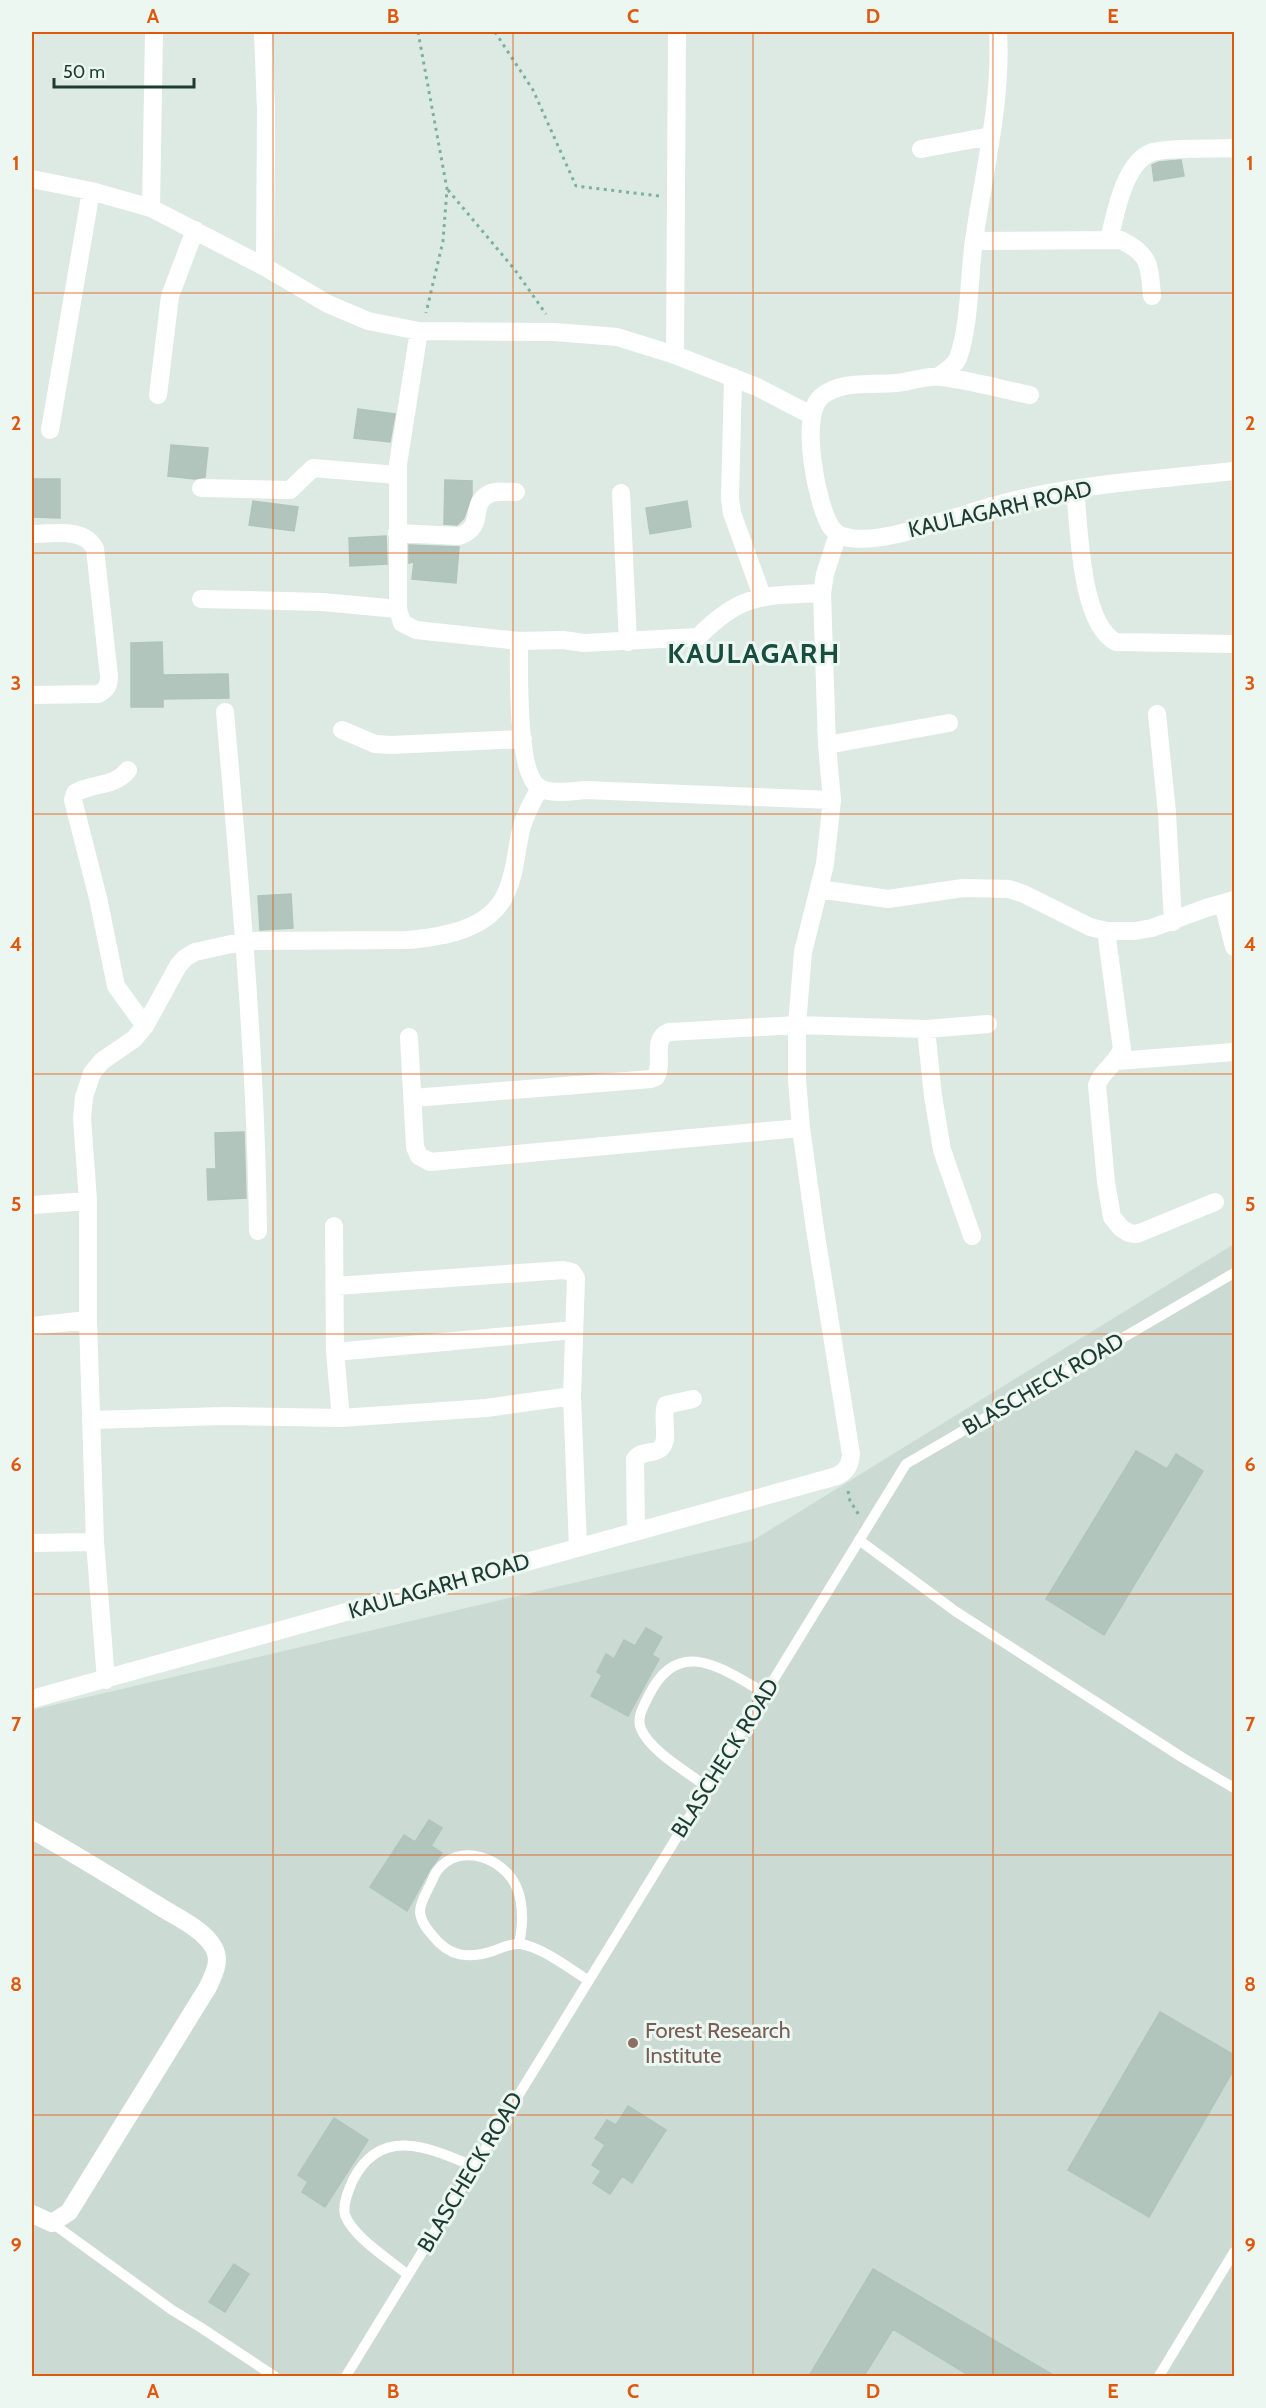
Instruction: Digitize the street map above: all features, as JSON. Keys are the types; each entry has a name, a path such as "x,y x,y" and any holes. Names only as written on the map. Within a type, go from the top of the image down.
{"street":[{"path":"151,208 154,32"},
{"path":"263,32 266,110 265,267"},
{"path":"675,355 677,32"},
{"path":"939,376 954,365 964,329 974,241 998,81 998,32"},
{"path":"921,149 991,136"},
{"path":"1108,240 1124,185 1138,163 1150,153 1234,148"},
{"path":"32,179 91,191 151,208 265,267 328,304 368,321 419,332 555,332 617,338 675,355 733,377 811,415"},
{"path":"50,430 91,191"},
{"path":"158,395 170,296 195,230"},
{"path":"974,241 1121,240 1143,254 1149,266 1152,296"},
{"path":"419,332 402,429 398,475 398,609 402,623 416,630 519,641 628,642 698,638 716,619 739,604 762,596 822,593"},
{"path":"845,1472 850,1463 851,1454 814,1229 797,1080 797,1025 803,952 830,832 832,800 827,745 822,593 825,574 838,534 828,520 819,491 810,449 811,415 821,397 839,388 896,383 939,376 1030,395"},
{"path":"733,377 730,499 732,513 762,596"},
{"path":"201,488 290,490 313,468 398,475"},
{"name":"KAULAGARH ROAD","path":"838,534 847,538 867,538 919,529 959,516 1075,489 1234,471"},
{"path":"1075,489 1086,592 1092,609 1109,638 1116,642 1234,644"},
{"path":"397,533 459,536 466,534 473,529 481,501 488,495 516,492"},
{"path":"621,493 628,642"},
{"path":"32,534 78,535 92,541 95,549 109,683 105,691 98,694 32,696"},
{"path":"201,599 322,602 398,609"},
{"path":"519,641 523,739 528,770 533,782 540,788 549,791 586,790 832,800"},
{"path":"225,712 257,1138 258,1231"},
{"path":"1157,714 1167,813 1173,922"},
{"path":"827,745 949,723"},
{"path":"342,730 375,744 391,745 523,739"},
{"path":"128,770 115,782 82,789 75,793 73,800 98,898 116,986 145,1026"},
{"path":"106,1680 95,1542 88,1320 88,1201 82,1118 84,1096 92,1073 102,1061 134,1039 145,1026 170,979 185,958 195,952 244,941 432,938 473,926 497,907 506,894 522,825 540,788"},
{"path":"819,888 888,899 963,888 1009,889 1024,894 1090,927 1106,931 1135,932 1173,922 1206,908 1229,902 1234,947"},
{"path":"1106,931 1122,1049 1117,1061 1100,1077 1097,1085 1112,1217 1121,1228 1129,1233 1137,1234 1215,1202"},
{"path":"413,1098 651,1079 656,1077 659,1071 659,1039 669,1032 797,1025 926,1029 988,1024"},
{"path":"926,1029 933,1096 942,1150 972,1236"},
{"path":"409,1037 415,1147 423,1159 438,1163 801,1128"},
{"path":"1117,1061 1234,1052"},
{"path":"32,1205 88,1201"},
{"path":"334,1226 335,1352 342,1418"},
{"path":"336,1286 568,1270 572,1272 576,1278 572,1396 578,1547"},
{"path":"32,1326 88,1320"},
{"path":"335,1352 574,1330"},
{"path":"92,1420 224,1416 342,1418 486,1408 572,1396"},
{"path":"636,1532 635,1460 643,1453 662,1448 663,1417 666,1405 693,1399"},
{"name":"KAULAGARH ROAD","path":"32,1699 845,1472"},
{"path":"32,1543 95,1542"},
{"path":"32,1830 85,1859 203,1935 217,1955 215,1971 208,1987 69,2211 52,2223 32,2214"}],"lane":[{"name":"BLASCHECK ROAD","path":"346,2376 906,1464 1234,1273"},
{"path":"859,1540 955,1611 1183,1758 1234,1788"},
{"path":"707,1787 653,1745 640,1727 639,1718 652,1690 661,1676 676,1663 700,1661 732,1674 765,1693"},
{"path":"519,1944 522,1929 521,1904 517,1887 500,1867 489,1859 478,1855 468,1855 449,1862 437,1871 422,1900 420,1916 424,1925 449,1952 482,1954 519,1944 545,1955 588,1980"},
{"path":"408,2275 366,2241 345,2213 348,2191 357,2173 367,2159 376,2152 392,2146 440,2152 473,2166"},
{"path":"52,2223 172,2310 273,2376"},
{"path":"1159,2376 1234,2252"}],"path":[{"path":"418,32 447,189 443,241 430,303 419,332"},
{"path":"495,32 533,90 576,186 676,198"},
{"path":"447,189 515,270 541,305 555,332"},
{"path":"845,1472 850,1501 866,1528"}],"shaded area":[{"name":"Forest Research Institute","path":"1234,1244 1234,2376 32,2376 32,1710 752,1541"}],"building":[{"path":"1181,160 1184,176 1154,181 1152,165"},
{"path":"358,409 395,414 390,442 354,438"},
{"path":"171,445 208,448 205,477 195,479 168,476"},
{"path":"32,479 60,479 60,518 32,517"},
{"path":"445,480 472,481 472,495 464,518 457,525 444,524"},
{"path":"253,501 298,507 294,531 249,525"},
{"path":"687,501 691,527 650,534 646,508"},
{"path":"386,536 387,564 350,566 349,538"},
{"path":"409,545 459,547 456,583 412,579 414,562 409,563"},
{"path":"162,642 163,675 228,674 229,698 163,699 163,707 131,707 131,643"},
{"path":"291,894 293,928 260,930 258,896"},
{"path":"244,1132 246,1198 208,1200 207,1169 216,1169 215,1133"},
{"path":"1136,1451 1167,1469 1176,1454 1203,1471 1104,1635 1046,1599"},
{"path":"646,1628 662,1637 652,1655 659,1659 628,1716 591,1696 602,1675 597,1672 606,1654 614,1659 624,1640 635,1646"},
{"path":"429,1820 442,1828 431,1846 442,1853 430,1869 407,1911 370,1887 404,1835 415,1842"},
{"path":"1160,2012 1234,2055 1234,2069 1149,2217 1068,2170"},
{"path":"628,2106 666,2130 632,2183 622,2176 610,2194 593,2183 601,2171 592,2165 605,2145 595,2138 607,2120 616,2125"},
{"path":"334,2118 368,2140 325,2207 302,2192 308,2182 298,2175"},
{"path":"234,2264 249,2274 225,2312 209,2302"},
{"path":"873,2269 1055,2376 970,2376 893,2329 864,2376 809,2376"}],"place":[{"name":"Forest Research Institute","path":"633,2043"}],"district":[{"name":"KAULAGARH","path":"754,653"}]}
